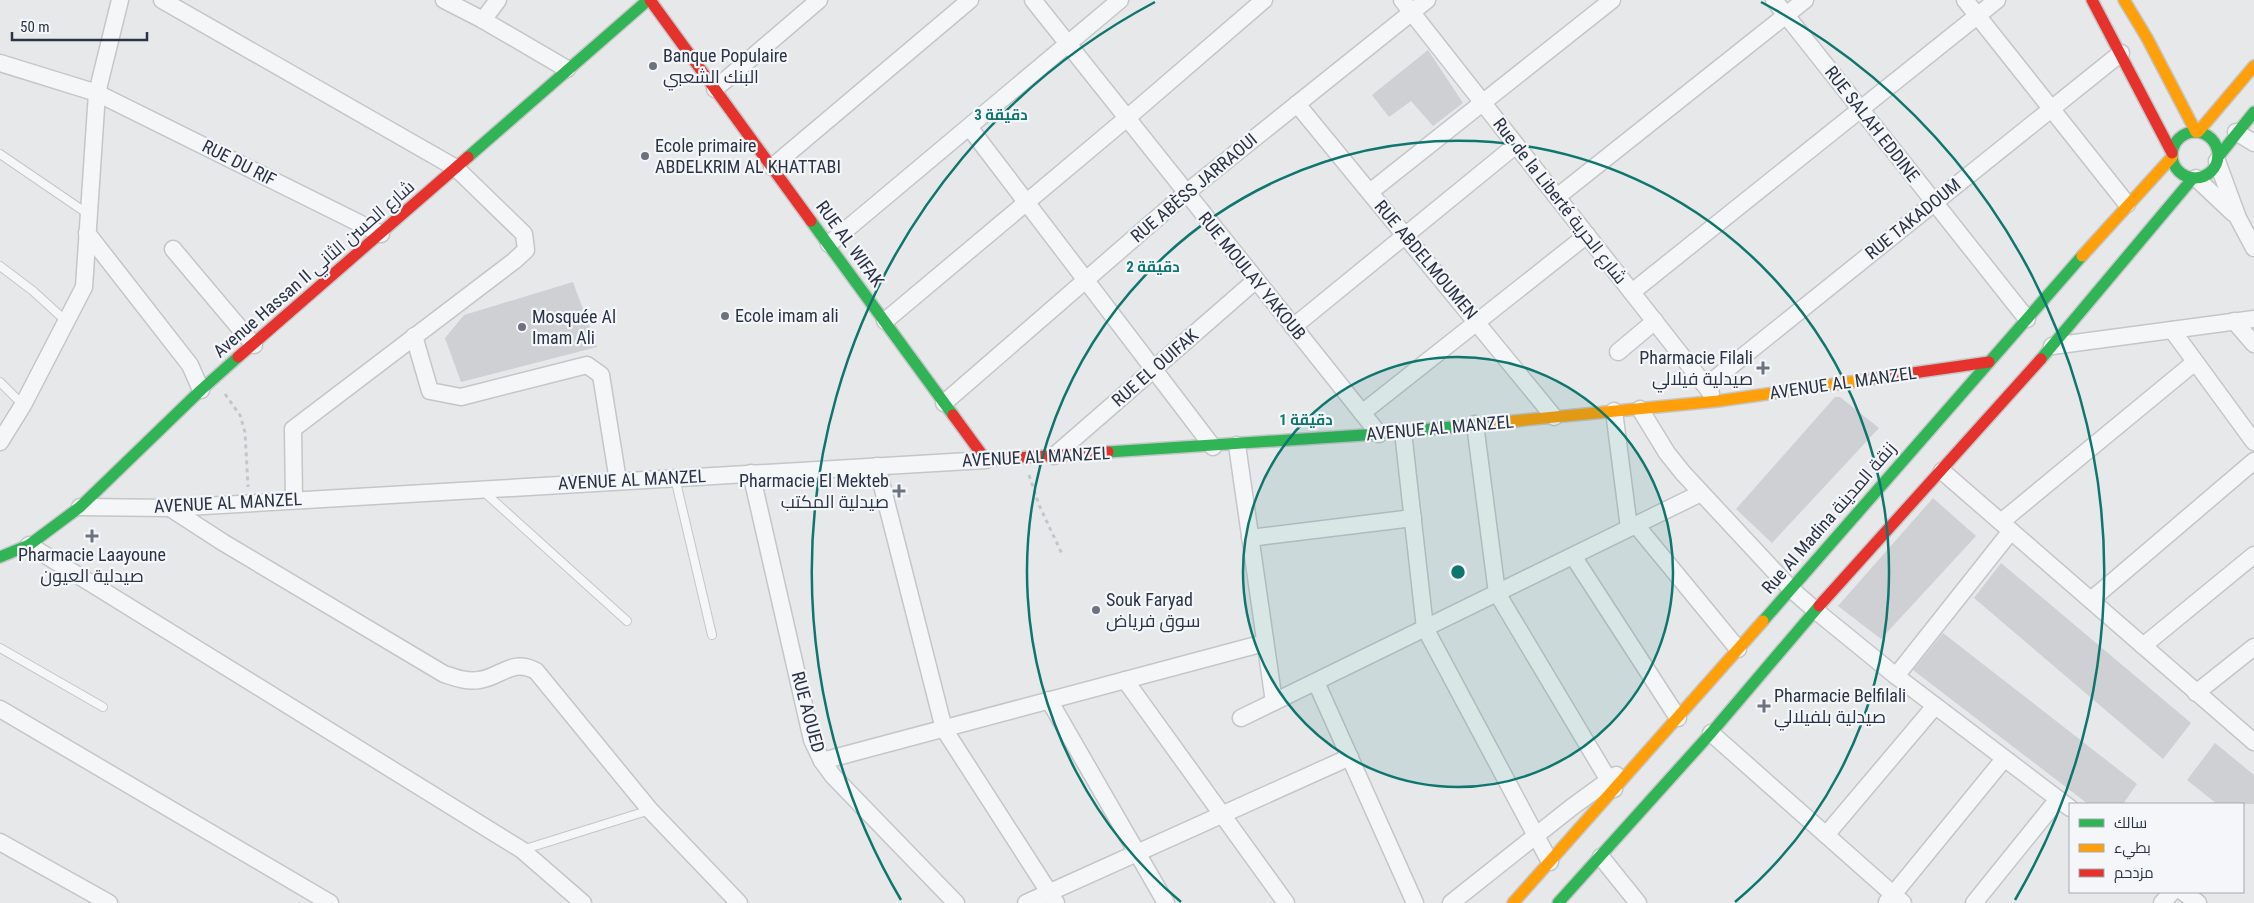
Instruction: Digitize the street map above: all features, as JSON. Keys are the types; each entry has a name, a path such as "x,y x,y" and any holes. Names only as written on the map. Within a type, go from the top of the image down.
{"street":[{"path":"0,442 23,404 84,287 98,93 120,0"},
{"path":"162,0 456,168 524,234 526,250 514,261 293,429 294,500"},
{"path":"444,0 483,20 567,69"},
{"path":"483,20 498,0"},
{"name":"Avenue Hassan II شارع الحسن الثاني","path":"0,557 29,545 80,507 201,390 567,69 649,0"},
{"name":"RUE AL WIFAK","path":"649,0 986,460"},
{"path":"715,89 819,0"},
{"path":"772,167 970,0"},
{"name":"RUE MOULAY YAKOUB","path":"1033,0 1379,434"},
{"path":"828,244 1120,0"},
{"path":"884,321 1127,118 1264,0"},
{"name":"RUE ABÈSS JARRAOUI","path":"944,403 1186,193 1297,104 1407,6 1427,0"},
{"path":"1370,192 1612,0"},
{"name":"RUE SALAH EDDINE","path":"1774,0 2027,319"},
{"path":"1557,197 1805,0"},
{"path":"1964,0 2127,204"},
{"path":"1632,292 1997,0"},
{"path":"2092,0 2172,155 2173,164 2181,174 2195,178 2238,218"},
{"path":"2124,0 2147,38 2197,132"},
{"name":"Rue de la Liberté شارع الحرية","path":"1407,6 1718,401"},
{"name":"RUE TAKADOUM","path":"1706,386 2050,108 2121,53"},
{"name":"RUE DU RIF","path":"0,63 98,93 381,234"},
{"path":"2197,132 2254,66"},
{"name":"RUE ABDELMOUMEN","path":"1297,104 1554,417"},
{"path":"1558,903 1711,733 1815,610 1942,471 2052,346 2195,178 2212,171 2236,132 2254,112"},
{"path":"969,127 1213,446"},
{"path":"2172,155 2177,140 2182,135 2197,132 2211,138 2215,144 2218,159 2238,218 2254,248"},
{"path":"2236,132 2254,143"},
{"path":"1293,327 1516,145"},
{"name":"Rue Al Madina زنقة المدينة","path":"1646,753 2172,155"},
{"path":"87,233 190,365 201,390"},
{"path":"1362,414 1476,321 1587,235"},
{"path":"173,248 254,345"},
{"name":"RUE EL OUIFAK","path":"1054,456 1256,280"},
{"path":"2052,346 2254,319"},
{"path":"2234,321 2254,344"},
{"path":"1618,352 1655,322"},
{"path":"2172,330 2254,442"},
{"path":"414,336 430,391 461,397 587,365 601,374 618,481"},
{"name":"AVENUE AL MANZEL","path":"80,507 170,508 1237,445 1403,432 1718,401 1989,362"},
{"path":"1896,676 2006,526 2195,362"},
{"path":"1640,409 1667,453 1701,493 1791,589 1896,676 2064,803 1974,903"},
{"path":"1614,411 1633,527 1738,649"},
{"path":"1475,424 1497,593 1612,785"},
{"path":"1403,432 1425,628 1550,862"},
{"path":"1237,445 1274,702"},
{"path":"2091,600 2254,461"},
{"path":"877,466 944,729 1052,898"},
{"path":"1942,471 2196,693 2253,738"},
{"name":"RUE AOUED","path":"751,473 812,740 822,761 833,776 956,903"},
{"path":"1241,718 1701,493"},
{"path":"170,508 224,543 444,674 462,680 481,680 520,666 527,666 536,670 650,810 739,903"},
{"path":"1250,538 1413,518"},
{"path":"29,545 522,850 583,903"},
{"path":"2143,646 2254,555"},
{"path":"1573,556 1678,718"},
{"path":"822,761 1264,643"},
{"path":"2196,693 2254,647"},
{"path":"1125,680 1286,903"},
{"path":"1316,682 1415,903"},
{"path":"1049,700 1166,903"},
{"path":"1826,835 1935,706"},
{"path":"0,709 330,903"},
{"path":"1711,733 1826,835 1894,900 2004,759"},
{"path":"1514,903 1612,785 1646,753"},
{"path":"1026,903 1052,898 1137,853 1350,757"},
{"path":"1451,903 1536,836 1612,785"},
{"path":"0,842 109,903"},
{"path":"1601,857 1638,903"},
{"path":"2162,903 2171,893"},
{"path":"2184,893 2198,903"}],"lane":[{"path":"0,154 89,215"},
{"path":"0,266 33,291 67,322"},
{"path":"0,382 23,404"},
{"path":"675,478 712,635"},
{"path":"482,489 627,620"},
{"path":"0,648 103,708"},
{"path":"522,850 650,810"}],"path":[{"path":"215,379 240,415 245,432 249,503"},
{"path":"1025,458 1039,505 1063,556"}],"building":[{"path":"1428,50 1463,103 1433,126 1411,101 1389,117 1372,95"},
{"name":"Mosquée Al Imam Ali","path":"573,282 597,347 461,382 445,338 464,315"},
{"path":"1835,397 1840,397 1879,428 1772,543 1736,509"},
{"path":"1933,498 1976,536 1881,639 1838,606"},
{"path":"2001,563 2191,723 2163,759 1974,598"},
{"path":"1943,633 2137,784 2124,803 2087,803 1913,670"},
{"path":"2215,743 2254,775 2254,804 2216,803 2187,780"}],"traffic: fast":[{"path":"468,157 648,0"},
{"path":"2218,157 2254,112"},
{"path":"2190,132 2200,132 2214,142 2218,155 2214,168 2208,174 2200,178 2190,178 2176,168 2172,160 2172,150 2182,136 2190,132"},
{"path":"2041,359 2193,178"},
{"path":"811,221 953,415"},
{"path":"1763,621 2082,256"},
{"path":"0,557 29,545 80,507 201,390 238,357"},
{"path":"1108,452 1379,434 1494,423"},
{"path":"1558,903 1711,733 1819,606"}],"traffic: slow":[{"path":"2124,0 2147,38 2196,132"},
{"path":"2198,132 2254,66"},
{"path":"2082,256 2172,157"},
{"path":"1494,423 1718,401 1871,379"},
{"path":"1513,903 1763,621"}],"traffic: jam":[{"path":"650,0 811,221"},
{"path":"2092,0 2172,153"},
{"path":"238,357 468,157"},
{"path":"1819,606 2041,359"},
{"path":"1871,379 1989,362"},
{"path":"953,415 986,460 1108,452"}],"place":[{"name":"Banque Populaire البنك الشعبي","path":"653,66"},
{"name":"Ecole primaire ABDELKRIM AL KHATTABI","path":"645,156"},
{"name":"Ecole imam ali","path":"725,316"},
{"name":"Mosquée Al Imam Ali","path":"522,327"},
{"name":"Pharmacie Filali صيدلية فيلالي","path":"1763,368"},
{"name":"Pharmacie El Mekteb صيدلية المكتب","path":"899,491"},
{"name":"Pharmacie Laayoune صيدلية العيون","path":"92,536"},
{"name":"Souk Faryad سوق فرياض","path":"1096,610"},
{"name":"Pharmacie Belfilali صيدلية بلفيلالي","path":"1764,706"}]}
